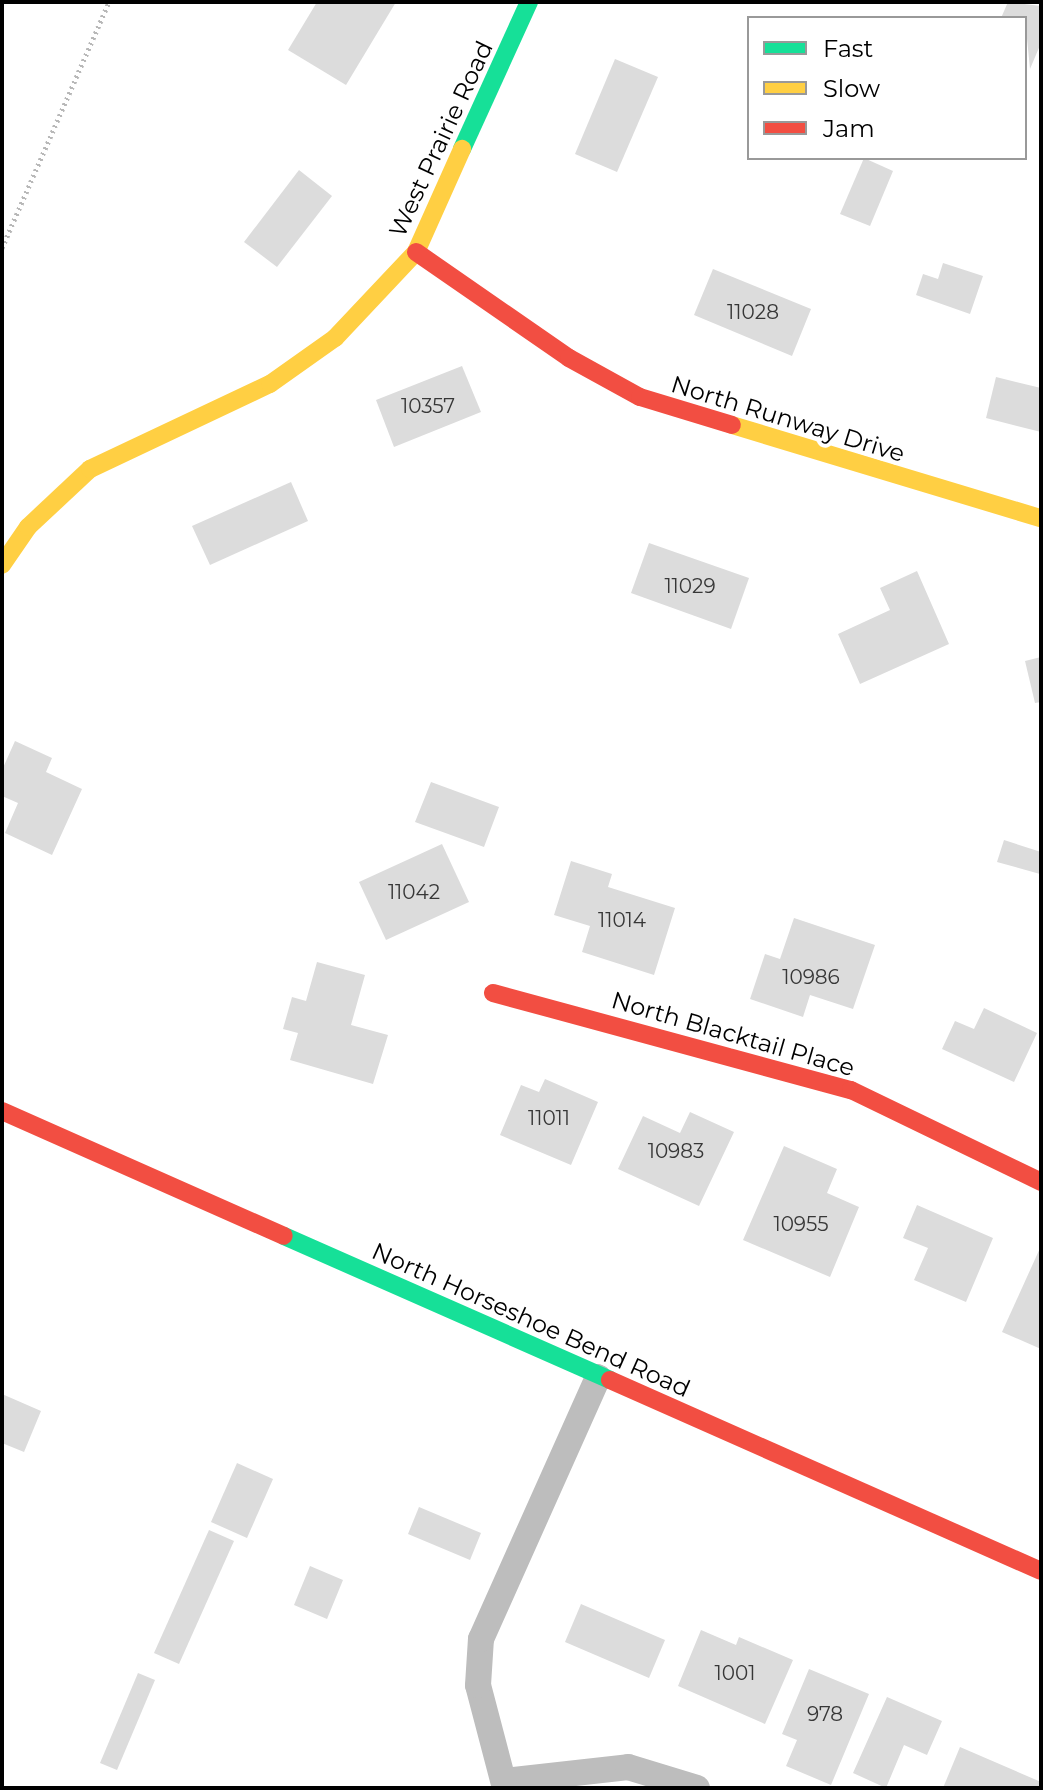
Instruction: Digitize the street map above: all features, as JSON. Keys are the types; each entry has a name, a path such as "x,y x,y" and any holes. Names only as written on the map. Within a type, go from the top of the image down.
{"street":[{"name":"West Prairie Road","path":"2,565 28,527 90,469 270,384 335,338 416,252 529,2"},
{"name":"North Runway Drive","path":"416,252 569,358 640,397 1041,518"},
{"name":"North Blacktail Place","path":"493,993 851,1090 1041,1182"},
{"name":"North Horseshoe Bend Road","path":"2,1111 1041,1571"},
{"path":"598,1377 481,1639 478,1685 504,1785 628,1767 697,1788"}],"path":[{"path":"2,247 109,2"}],"building":[{"path":"317,2 396,2 346,85 288,50"},
{"path":"1008,2 1041,6 1041,43 1030,69 1027,16 1002,16"},
{"path":"615,59 658,77 617,172 575,154"},
{"path":"863,160 893,171 870,226 840,214"},
{"path":"299,170 332,196 277,267 244,242"},
{"path":"943,263 983,276 970,314 916,295 923,274 938,279"},
{"path":"713,269 811,309 792,356 694,315"},
{"path":"462,366 481,412 394,447 376,400"},
{"path":"996,377 1041,388 1041,432 986,418"},
{"path":"291,482 308,521 210,565 192,526"},
{"path":"649,543 749,578 731,629 631,593"},
{"path":"917,571 949,644 860,684 838,634 890,610 880,588"},
{"path":"1041,657 1041,702 1035,703 1025,661"},
{"path":"15,741 52,758 46,772 82,789 52,855 5,833 18,803 2,796 2,770"},
{"path":"431,782 499,807 484,847 415,822"},
{"path":"1004,840 1041,852 1040,874 997,862"},
{"path":"442,844 469,902 386,940 359,882"},
{"path":"571,861 612,874 608,887 675,908 654,975 582,952 590,926 554,915"},
{"path":"794,918 875,945 853,1009 810,995 803,1017 750,999 765,954 780,959"},
{"path":"317,962 365,975 351,1025 388,1035 373,1084 290,1060 298,1033 283,1029 292,997 306,1001"},
{"path":"984,1008 1037,1033 1014,1082 942,1049 955,1021 974,1029"},
{"path":"545,1079 598,1102 571,1165 500,1135 521,1085 539,1092"},
{"path":"690,1112 734,1132 699,1206 618,1169 643,1116 680,1133"},
{"path":"784,1146 837,1169 827,1193 859,1207 830,1277 743,1240"},
{"path":"917,1205 993,1238 966,1302 914,1280 928,1248 903,1238"},
{"path":"1041,1246 1041,1349 1002,1332"},
{"path":"2,1394 41,1411 24,1452 2,1443"},
{"path":"237,1463 273,1479 247,1538 211,1522"},
{"path":"419,1507 481,1533 470,1560 408,1534"},
{"path":"209,1530 234,1541 179,1664 154,1653"},
{"path":"310,1566 343,1580 327,1619 294,1605"},
{"path":"581,1604 665,1640 649,1678 565,1642"},
{"path":"701,1630 736,1645 739,1637 793,1660 765,1724 678,1686"},
{"path":"809,1669 869,1694 831,1785 786,1766 797,1740 782,1734"},
{"path":"138,1673 155,1680 117,1770 100,1763"},
{"path":"887,1697 942,1721 927,1755 904,1745 886,1788 853,1773"},
{"path":"960,1747 1041,1782 1041,1788 943,1788"}],"traffic: fast":[{"path":"462,149 529,2"},
{"path":"284,1236 610,1380"}],"traffic: slow":[{"path":"2,565 28,527 90,469 270,384 335,338 416,252 462,149"},
{"path":"732,425 1041,518"}],"traffic: jam":[{"path":"416,252 569,358 640,397 732,425"},
{"path":"493,993 851,1090 1041,1182"},
{"path":"2,1111 284,1236"},
{"path":"610,1380 1041,1571"}]}
